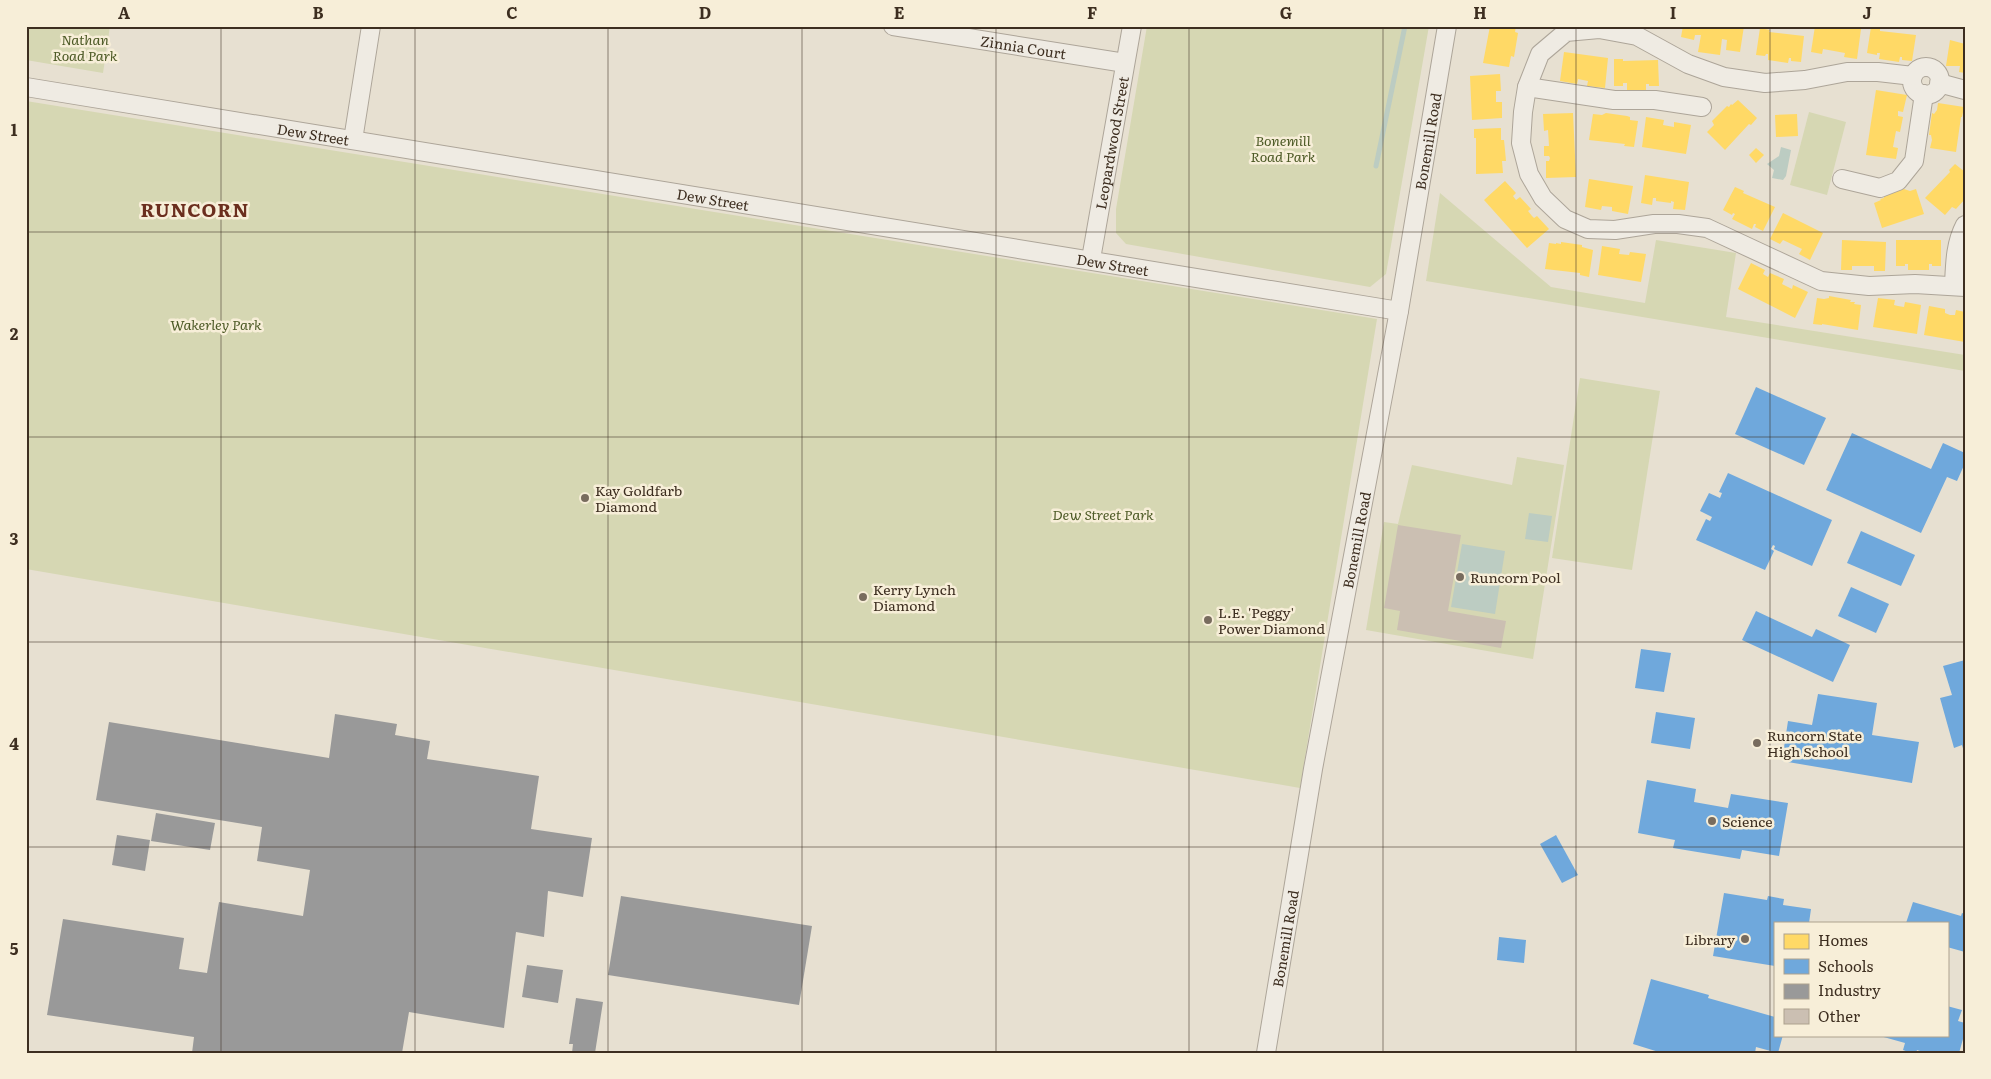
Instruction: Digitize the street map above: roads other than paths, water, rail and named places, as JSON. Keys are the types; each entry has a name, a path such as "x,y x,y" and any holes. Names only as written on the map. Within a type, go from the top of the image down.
{"street":[{"path":"353,140 371,26"},
{"name":"Zinnia Court","path":"893,26 1125,63"},
{"name":"Leopardwood Street","path":"1091,259 1132,26"},
{"name":"Bonemill Road","path":"1266,1053 1313,769 1399,311 1447,26"},
{"path":"1913,76 1878,72 1847,72 1805,80 1765,83 1724,77 1688,64 1637,36 1599,30 1564,29 1540,54 1527,87 1522,112 1521,143 1529,174 1543,198 1565,219 1588,229 1615,230 1654,224 1678,224 1707,228 1821,281 1869,286 1915,284 1959,286 1956,249 1965,225"},
{"path":"1927,67 1938,75 1939,83 1932,93 1924,94 1914,88 1913,76 1918,69 1927,67"},
{"path":"1939,83 1965,90"},
{"name":"Dew Street","path":"26,87 1091,259 1399,311"},
{"path":"1527,87 1614,100 1655,100 1702,107"},
{"path":"1842,179 1880,188 1898,182 1914,161 1924,94"}],"waterway":[{"path":"1376,166 1405,26"}],"place":[{"name":"Kay Goldfarb Diamond","path":"585,498"},
{"name":"Runcorn Pool","path":"1460,577"},
{"name":"Kerry Lynch Diamond","path":"863,597"},
{"name":"L.E. 'Peggy' Power Diamond","path":"1208,620"},
{"name":"Runcorn State High School","path":"1757,743"},
{"name":"Science","path":"1712,821"},
{"name":"Library","path":"1745,939"}],"district":[{"name":"RUNCORN","path":"195,209"}],"park label":[{"name":"Nathan Road Park","path":"85,48"},
{"name":"Bonemill Road Park","path":"1283,148"},
{"name":"Wakerley Park","path":"216,324"},
{"name":"Dew Street Park","path":"1103,514"}]}
